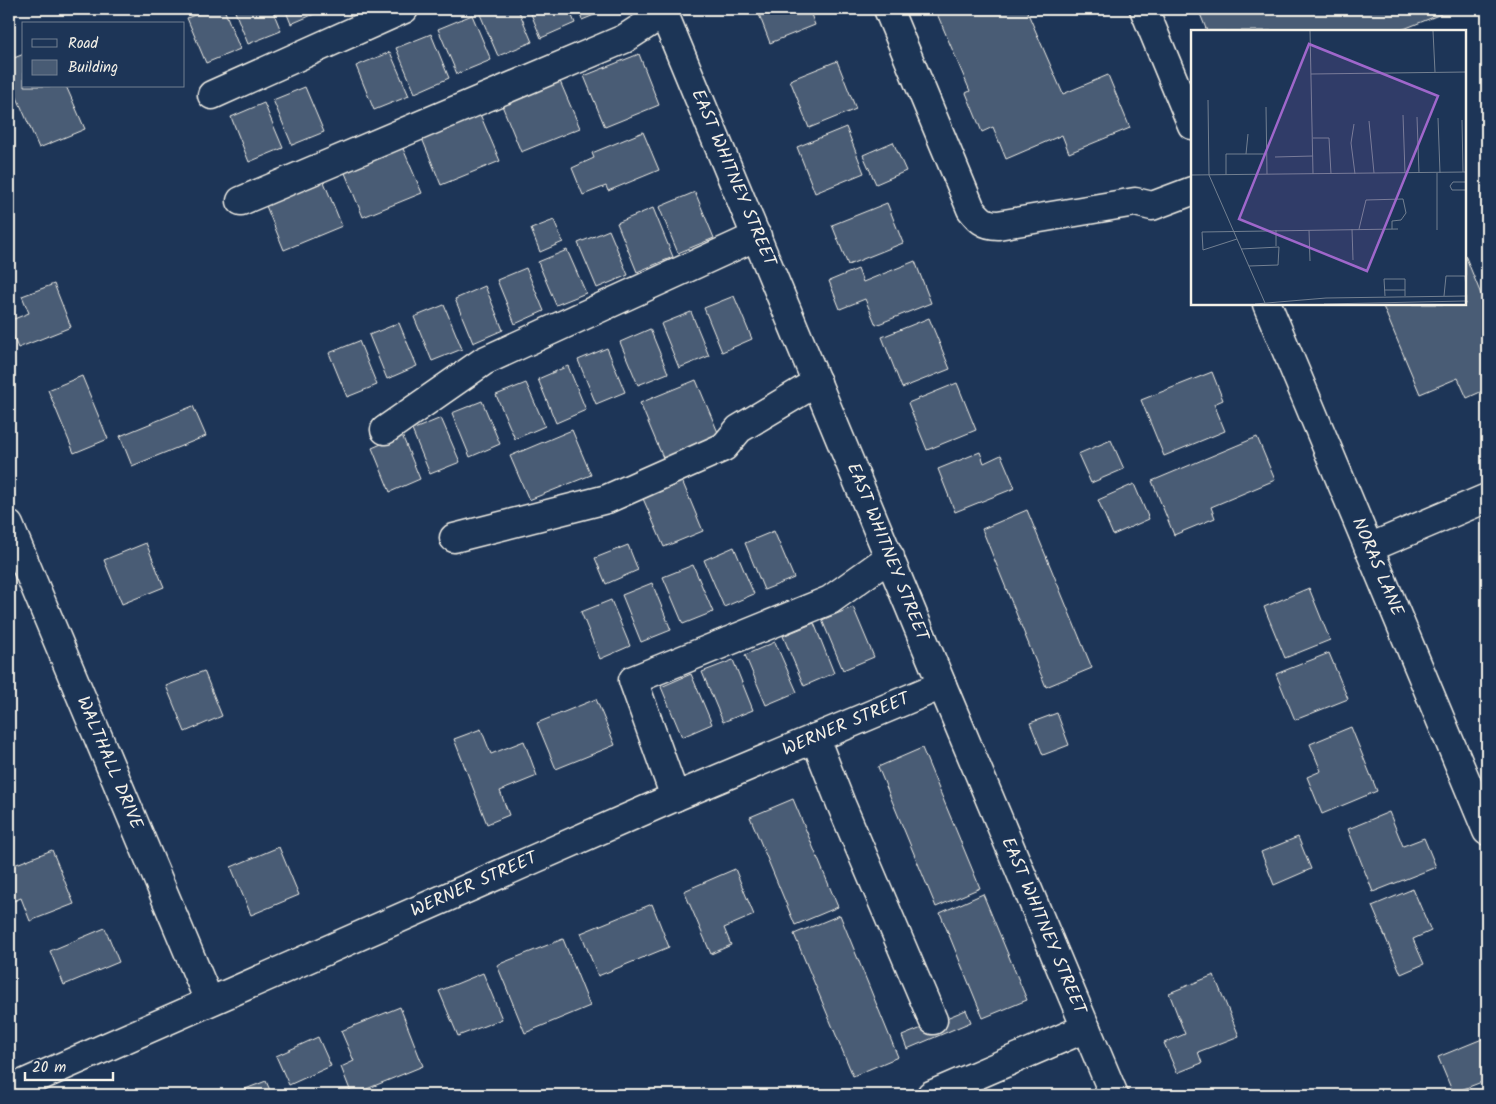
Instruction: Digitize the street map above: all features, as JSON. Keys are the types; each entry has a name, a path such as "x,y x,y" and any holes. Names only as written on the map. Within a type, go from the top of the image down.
{"street":[{"path":"212,95 404,9"},
{"path":"888,9 971,208 981,222 998,225 1135,202 1152,206 1191,191"},
{"path":"1144,9 1191,123"},
{"path":"242,201 624,39 663,11"},
{"name":"EAST WHITNEY STREET","path":"663,11 1114,1095"},
{"path":"385,430 484,361 757,236"},
{"name":"NORAS LANE","path":"1267,305 1369,548 1479,786 1487,831"},
{"path":"454,538 607,500 724,447 739,429 818,382"},
{"path":"1369,548 1487,498"},
{"name":"WALTHALL DRIVE","path":"9,525 209,1002"},
{"path":"675,797 633,680 830,600 890,557"},
{"name":"WERNER STREET","path":"9,1090 675,797 942,685"},
{"path":"815,738 932,1020"},
{"path":"937,1094 1086,1028"}],"building":[{"path":"210,9 224,9 240,49 206,63 187,18"},
{"path":"234,9 272,9 281,31 248,44"},
{"path":"285,9 318,9 319,12 291,24"},
{"path":"487,9 518,9 532,42 498,56 479,12"},
{"path":"529,9 569,9 575,23 541,38"},
{"path":"578,9 609,9 582,20"},
{"path":"757,9 809,9 815,25 770,43"},
{"path":"935,9 1026,9 1063,94 1108,75 1130,128 1069,153 1062,135 1006,159 993,127 982,132 966,93 970,91"},
{"path":"1198,9 1439,9 1441,14 1401,30 1207,30"},
{"path":"472,15 491,60 457,74 438,29"},
{"path":"431,34 449,78 415,93 396,48"},
{"path":"390,52 409,96 374,110 356,66"},
{"path":"639,54 659,105 605,127 584,76"},
{"path":"22,55 22,88 67,88 85,129 39,148 9,79 9,60"},
{"path":"837,61 856,109 809,128 790,80"},
{"path":"559,79 580,128 521,152 501,103"},
{"path":"305,87 324,132 292,145 273,100"},
{"path":"264,103 283,148 249,162 231,117"},
{"path":"479,112 500,161 441,185 421,136"},
{"path":"846,127 864,173 815,193 797,147"},
{"path":"643,132 659,170 608,191 606,186 583,195 572,168 594,158 592,153"},
{"path":"893,142 906,171 876,184 863,155"},
{"path":"401,144 422,193 363,217 343,168"},
{"path":"322,177 342,226 284,250 264,201"},
{"path":"695,192 714,238 678,253 659,207"},
{"path":"887,203 903,243 848,265 832,225"},
{"path":"653,208 673,257 637,272 617,223"},
{"path":"554,220 563,242 540,252 531,229"},
{"path":"609,230 628,275 597,288 578,243"},
{"path":"567,250 586,293 556,305 538,262"},
{"path":"1466,257 1487,309 1487,389 1467,398 1458,378 1420,394 1382,305 1466,305"},
{"path":"915,261 931,303 876,325 865,299 840,309 829,281 858,269 863,282"},
{"path":"526,268 544,311 515,324 497,280"},
{"path":"54,284 71,327 18,348 9,326 9,321 29,313 22,296"},
{"path":"485,286 503,330 473,343 455,299"},
{"path":"734,296 752,339 722,352 704,308"},
{"path":"444,305 462,349 432,361 414,317"},
{"path":"691,312 709,356 679,368 661,324"},
{"path":"929,318 950,369 902,388 882,337"},
{"path":"399,323 417,366 387,379 369,335"},
{"path":"650,329 668,373 638,385 620,342"},
{"path":"359,341 377,385 347,397 329,353"},
{"path":"607,348 625,392 596,404 578,360"},
{"path":"568,366 586,410 556,423 538,379"},
{"path":"1212,372 1223,400 1214,404 1225,431 1164,456 1141,400"},
{"path":"82,376 108,439 74,453 48,390"},
{"path":"696,380 722,442 666,465 640,403"},
{"path":"526,383 545,426 515,439 496,395"},
{"path":"957,383 976,430 927,450 908,403"},
{"path":"482,401 500,444 470,457 452,413"},
{"path":"193,406 206,436 132,466 120,436"},
{"path":"441,418 460,462 430,474 412,430"},
{"path":"572,430 591,475 529,500 510,456"},
{"path":"402,435 420,479 390,492 372,448"},
{"path":"1257,437 1275,480 1211,507 1215,518 1174,535 1152,481"},
{"path":"1111,440 1124,469 1091,483 1078,454"},
{"path":"980,452 984,463 1001,455 1015,488 955,512 938,469"},
{"path":"678,471 703,531 664,547 638,487"},
{"path":"1134,484 1149,519 1113,535 1098,500"},
{"path":"1027,510 1092,668 1046,687 982,529"},
{"path":"774,531 794,578 764,590 745,543"},
{"path":"146,543 164,587 122,604 104,560"},
{"path":"628,545 638,570 606,584 595,558"},
{"path":"734,547 754,594 724,607 704,560"},
{"path":"693,565 713,612 683,624 663,577"},
{"path":"652,583 671,630 641,642 622,595"},
{"path":"1309,588 1330,640 1285,658 1264,607"},
{"path":"611,600 630,646 600,659 581,612"},
{"path":"853,607 874,657 843,670 822,620"},
{"path":"814,623 834,673 804,686 783,636"},
{"path":"775,642 797,692 766,705 745,655"},
{"path":"1329,653 1348,699 1295,720 1276,674"},
{"path":"733,660 753,710 723,722 702,672"},
{"path":"204,671 222,716 185,732 166,686"},
{"path":"691,674 712,724 682,737 661,687"},
{"path":"596,699 615,745 556,769 537,723"},
{"path":"1057,713 1069,745 1043,755 1030,723"},
{"path":"1351,727 1377,791 1322,814 1307,777 1321,771 1310,744"},
{"path":"481,729 491,754 524,741 537,776 500,791 509,815 487,824 454,739"},
{"path":"922,748 980,888 936,907 878,767"},
{"path":"793,799 838,907 795,925 750,817"},
{"path":"1389,812 1403,846 1424,838 1436,867 1373,892 1348,829"},
{"path":"1298,837 1311,869 1274,885 1261,852"},
{"path":"279,847 299,895 251,915 231,867"},
{"path":"52,850 74,904 30,921 21,898 9,903 9,867"},
{"path":"735,869 754,915 724,928 731,945 711,954 684,891"},
{"path":"1413,889 1431,931 1413,939 1424,964 1401,974 1372,906"},
{"path":"983,894 1027,1000 983,1018 940,913"},
{"path":"652,904 669,947 598,976 581,933"},
{"path":"840,915 898,1057 853,1076 794,934"},
{"path":"105,928 119,962 64,985 50,951"},
{"path":"563,939 590,1006 525,1033 497,965"},
{"path":"483,973 502,1019 458,1036 439,991"},
{"path":"1214,975 1239,1036 1198,1052 1202,1063 1177,1073 1164,1043 1185,1034 1169,993"},
{"path":"400,1007 423,1066 352,1095 341,1067 354,1061 341,1031"},
{"path":"966,1010 971,1022 907,1049 902,1036"},
{"path":"318,1037 331,1066 289,1085 276,1056"},
{"path":"1487,1037 1487,1080 1453,1093 1438,1057"},
{"path":"266,1081 272,1095 230,1095"}]}
